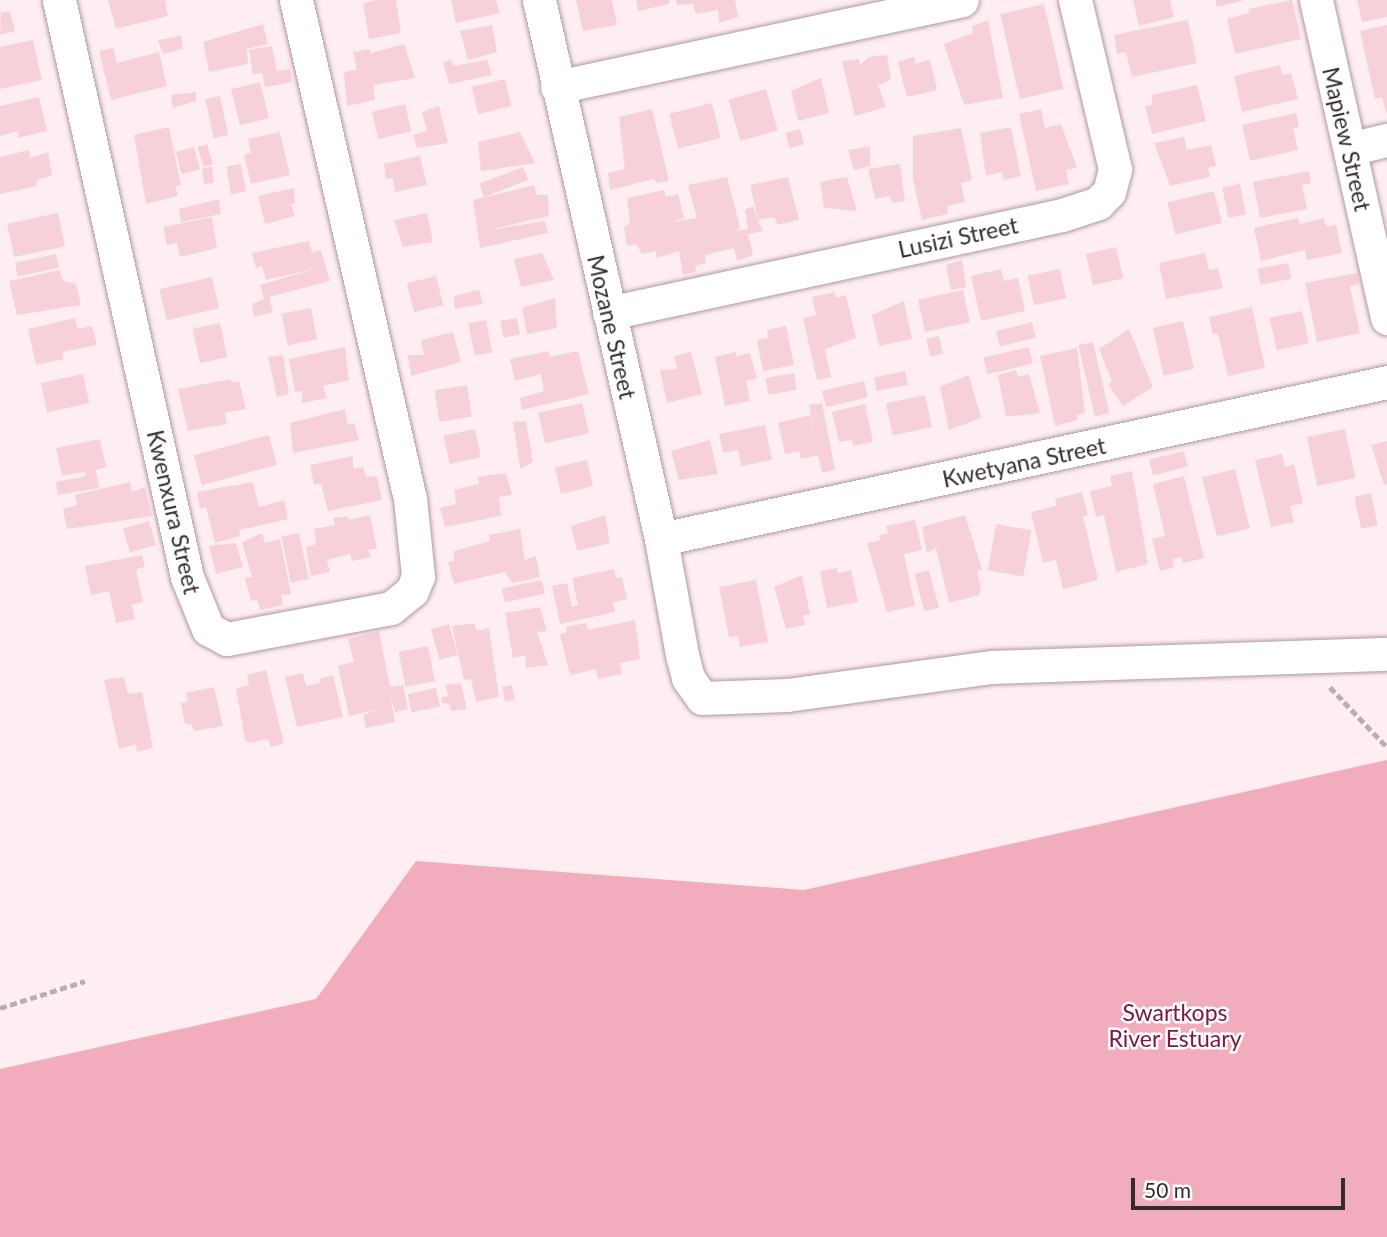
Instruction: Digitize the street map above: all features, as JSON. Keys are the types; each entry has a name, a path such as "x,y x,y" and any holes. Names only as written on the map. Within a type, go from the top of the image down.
{"street":[{"name":"Kwenxura Street","path":"59,0 187,578 208,629 227,639 391,608 412,591 418,576 410,499 296,0"},
{"name":"Mozane Street","path":"539,0 661,539 682,655 688,678 706,700 787,695 992,667 1387,654"},
{"path":"557,88 962,0"},
{"name":"Lusizi Street","path":"609,313 1062,215 1098,203 1109,192 1115,169 1075,0"},
{"name":"Mapiew Street","path":"1316,0 1387,318"},
{"path":"1350,149 1387,140"},
{"name":"Kwetyana Street","path":"661,539 1387,382"}],"path":[{"path":"1326,680 1387,747"},
{"path":"0,1008 85,981"}],"green space":[{"name":"Swartkops River Estuary","path":"1387,760 1387,1237 0,1237 0,1069 316,999 416,861 804,890"}],"building":[{"path":"108,0 165,0 168,16 116,29"},
{"path":"376,0 396,0 401,33 369,39 363,4"},
{"path":"451,0 496,0 500,13 456,23"},
{"path":"576,0 612,0 617,25 583,31"},
{"path":"636,0 669,0 669,4 638,11"},
{"path":"676,0 735,0 738,17 719,23 718,10 696,14 693,4 677,5"},
{"path":"1133,0 1170,0 1174,17 1139,26"},
{"path":"1215,0 1242,0 1242,1 1217,7"},
{"path":"1292,0 1301,39 1235,54 1227,19 1250,13 1248,9"},
{"path":"1357,0 1387,0 1387,17 1362,22"},
{"path":"1044,4 1064,89 1020,99 1000,14"},
{"path":"1,7 2,13 10,11 15,31 0,35"},
{"path":"988,20 1003,98 964,105 944,44 973,33 972,26"},
{"path":"1188,20 1197,63 1132,77 1126,52 1117,54 1114,35"},
{"path":"263,24 268,44 247,49 248,64 209,72 203,42"},
{"path":"492,25 497,52 468,60 460,31"},
{"path":"1387,25 1386,113 1382,97 1375,99 1360,31"},
{"path":"181,36 183,49 163,54 158,40"},
{"path":"33,40 42,80 0,89 0,47"},
{"path":"404,44 415,78 373,85 375,100 347,106 344,72 357,70 353,52 370,49 371,53"},
{"path":"272,46 277,71 290,69 292,82 265,87 262,73 253,75 249,50"},
{"path":"113,48 117,63 159,52 167,86 111,100 99,51"},
{"path":"887,55 891,80 878,85 886,107 855,116 842,61 859,59 860,65 869,57"},
{"path":"914,57 915,64 930,60 937,90 907,97 898,62"},
{"path":"451,60 453,66 487,60 492,75 449,84 443,62"},
{"path":"1280,65 1282,75 1291,73 1298,99 1242,112 1234,76"},
{"path":"821,78 829,113 798,121 791,91"},
{"path":"505,79 511,106 478,114 472,87"},
{"path":"260,82 269,118 240,125 231,89"},
{"path":"1197,85 1206,121 1152,134 1145,106 1152,105 1152,95"},
{"path":"766,89 778,130 740,141 729,100"},
{"path":"196,92 196,101 173,108 171,95"},
{"path":"220,96 228,135 214,138 205,99"},
{"path":"39,97 47,131 18,138 19,131 0,136 0,106"},
{"path":"712,103 721,138 678,149 669,114"},
{"path":"405,104 411,131 378,139 372,112"},
{"path":"439,106 448,143 417,148 413,135 427,131 422,112"},
{"path":"652,109 669,181 656,183 654,179 610,190 608,173 625,169 619,117"},
{"path":"1041,109 1045,128 1061,124 1077,168 1066,170 1069,184 1036,191 1019,114"},
{"path":"1296,113 1299,127 1293,128 1298,150 1250,161 1242,125"},
{"path":"169,127 181,185 175,186 178,196 146,204 134,135"},
{"path":"1011,127 1021,176 1004,180 1002,172 986,176 980,133"},
{"path":"961,128 972,180 961,183 965,202 947,206 948,214 922,220 913,179 913,136"},
{"path":"800,129 804,145 789,148 785,133"},
{"path":"280,132 290,175 251,184 244,155 251,153 248,139"},
{"path":"520,132 535,163 481,171 478,142"},
{"path":"1184,137 1187,150 1211,145 1216,166 1208,168 1210,177 1170,186 1154,143"},
{"path":"207,144 213,164 204,167 197,147"},
{"path":"870,146 870,166 854,170 848,150"},
{"path":"194,147 200,169 182,174 176,152"},
{"path":"29,150 30,158 48,152 52,176 36,180 37,186 0,194 0,157"},
{"path":"420,156 427,185 395,192 393,178 386,179 384,164"},
{"path":"241,164 246,192 231,194 226,167"},
{"path":"900,164 905,201 892,203 890,196 875,199 868,169"},
{"path":"212,167 214,183 204,184 202,168"},
{"path":"523,167 528,180 484,197 479,184"},
{"path":"1309,171 1311,183 1302,185 1307,209 1260,218 1253,182"},
{"path":"727,177 740,227 736,231 748,229 745,210 753,206 763,231 748,234 753,255 737,261 734,248 705,255 706,263 695,266 696,272 683,275 679,251 657,258 656,251 642,254 636,244 627,246 624,227 630,224 627,198 664,190 666,197 678,194 684,218 673,222 697,218 688,185"},
{"path":"788,177 799,220 778,225 774,217 758,220 750,185"},
{"path":"847,177 857,211 824,208 820,182"},
{"path":"1240,184 1246,214 1228,218 1222,187"},
{"path":"534,185 537,195 548,195 549,216 489,230 545,221 548,233 480,248 473,200"},
{"path":"294,188 295,203 291,204 295,216 265,224 258,196"},
{"path":"1214,191 1222,223 1175,235 1167,203"},
{"path":"219,199 221,214 181,222 179,209"},
{"path":"58,213 65,246 14,257 7,224"},
{"path":"427,213 433,242 403,247 394,220"},
{"path":"212,217 217,248 180,257 177,243 167,245 163,227"},
{"path":"1298,218 1300,224 1324,218 1326,227 1336,225 1342,253 1307,260 1305,250 1261,261 1254,228"},
{"path":"309,241 312,252 321,250 330,281 269,297 273,312 254,317 252,304 264,299 260,285 318,268 266,280 262,266 256,268 252,253"},
{"path":"1116,247 1123,278 1093,285 1086,254"},
{"path":"542,253 554,280 521,287 514,259"},
{"path":"1205,253 1209,270 1218,268 1223,288 1166,299 1159,263"},
{"path":"56,254 59,268 18,276 15,263"},
{"path":"962,260 966,287 951,290 946,265"},
{"path":"1288,263 1291,279 1261,285 1258,269"},
{"path":"1001,269 1004,281 1018,278 1025,311 981,321 971,276"},
{"path":"1060,269 1066,298 1034,305 1028,276"},
{"path":"60,270 63,281 76,284 81,305 17,315 9,281"},
{"path":"1357,273 1359,284 1350,286 1360,333 1317,342 1305,283"},
{"path":"436,276 443,305 414,312 407,283"},
{"path":"212,277 219,308 167,320 159,289"},
{"path":"479,290 483,304 455,309 454,296"},
{"path":"963,290 970,322 925,332 918,300"},
{"path":"835,292 836,298 846,295 856,338 825,349 831,377 817,380 803,318 816,315 812,297"},
{"path":"555,298 557,328 527,334 522,308"},
{"path":"904,301 912,339 879,346 872,315"},
{"path":"1252,307 1265,368 1228,376 1218,333 1213,334 1209,317"},
{"path":"311,308 317,339 288,345 282,314"},
{"path":"1302,311 1309,343 1277,350 1270,318"},
{"path":"75,318 78,329 92,326 97,345 62,352 64,359 36,365 28,329"},
{"path":"517,318 520,335 503,338 500,321"},
{"path":"486,320 492,352 475,356 468,323"},
{"path":"1183,321 1194,369 1164,376 1153,328"},
{"path":"1032,322 1036,338 1000,346 996,331"},
{"path":"220,323 227,357 200,363 193,329"},
{"path":"786,326 794,365 763,371 757,340 768,338 767,330"},
{"path":"1129,329 1153,387 1123,406 1108,385 1112,381 1099,349"},
{"path":"453,332 461,362 411,376 408,355 424,355 421,340"},
{"path":"939,336 943,354 930,356 926,339"},
{"path":"1093,342 1109,413 1095,417 1078,345"},
{"path":"345,347 349,380 323,386 327,398 302,403 302,391 295,392 289,359"},
{"path":"1029,347 1033,364 987,374 983,358"},
{"path":"1077,348 1085,413 1077,415 1078,420 1055,426 1040,356"},
{"path":"549,351 549,357 578,351 589,394 522,410 520,398 544,391 541,374 515,381 510,359"},
{"path":"691,352 702,394 667,403 660,370 677,369 674,356"},
{"path":"736,352 736,356 750,353 757,379 746,380 750,401 725,406 715,357"},
{"path":"283,355 289,394 277,397 268,357"},
{"path":"1016,370 1018,377 1029,374 1040,413 1006,417 998,375"},
{"path":"905,371 908,385 877,391 874,378"},
{"path":"794,373 797,390 768,395 765,378"},
{"path":"83,374 89,403 47,412 41,383"},
{"path":"969,375 981,418 949,430 940,387"},
{"path":"231,379 232,383 239,381 246,409 225,413 227,424 188,431 178,389"},
{"path":"864,381 868,398 826,407 822,391"},
{"path":"467,385 472,417 439,422 434,390"},
{"path":"925,395 932,427 893,436 886,403"},
{"path":"582,403 589,433 545,443 538,413"},
{"path":"822,403 835,470 822,473 818,455 801,459 799,451 785,454 778,423 810,415 815,437 809,405"},
{"path":"865,404 873,442 853,446 852,440 839,442 832,412"},
{"path":"345,409 348,425 354,423 359,440 293,453 290,423"},
{"path":"526,421 533,462 520,469 513,422"},
{"path":"765,425 772,460 741,466 738,450 723,453 719,434"},
{"path":"475,429 481,457 450,464 444,436"},
{"path":"1345,429 1355,478 1317,486 1307,437"},
{"path":"269,435 277,465 202,485 194,455"},
{"path":"100,439 106,467 96,470 99,488 58,495 56,482 86,476 84,472 62,476 56,448"},
{"path":"710,440 718,474 679,480 671,451"},
{"path":"1387,441 1387,484 1384,485 1371,445"},
{"path":"1184,451 1188,467 1153,475 1149,460"},
{"path":"1282,454 1285,467 1294,464 1303,503 1290,506 1294,522 1271,527 1255,460"},
{"path":"353,456 353,469 363,467 366,477 377,476 382,500 328,511 321,484 314,485 310,465"},
{"path":"587,460 593,486 561,494 555,467"},
{"path":"1235,469 1250,528 1217,536 1202,477"},
{"path":"1132,471 1148,564 1116,572 1104,515 1096,517 1090,491 1112,486 1110,476"},
{"path":"506,473 512,495 499,497 501,516 445,527 440,508 456,504 454,490 479,484 478,477"},
{"path":"1184,476 1204,558 1183,563 1181,557 1173,559 1174,567 1160,571 1152,539 1165,536 1153,484"},
{"path":"130,482 132,492 145,487 152,516 67,529 63,509 77,505 75,495"},
{"path":"253,482 259,507 284,500 288,519 239,530 240,536 215,543 206,507 200,509 197,492"},
{"path":"1082,492 1088,515 1083,516 1098,580 1063,589 1056,560 1043,563 1031,512 1056,506 1055,499"},
{"path":"1371,493 1378,525 1361,529 1354,497"},
{"path":"370,515 377,548 368,550 371,557 352,561 350,554 327,560 330,572 311,576 306,547 316,544 314,529 335,525 333,518 347,516 350,520"},
{"path":"605,515 610,543 577,551 571,526"},
{"path":"965,515 982,569 977,571 981,588 979,595 949,603 936,548 927,553 922,527"},
{"path":"915,520 922,550 904,554 915,606 887,612 867,543 880,540 879,535 888,533 886,526"},
{"path":"149,521 156,545 130,552 123,528"},
{"path":"996,524 1031,530 1023,577 988,570"},
{"path":"520,529 525,560 536,556 540,577 512,583 505,572 454,584 448,562 454,561 454,551 490,541 489,535"},
{"path":"262,533 265,543 280,539 291,594 281,595 283,605 260,610 257,600 251,601 245,578 252,577 242,542"},
{"path":"299,533 309,579 291,583 281,537"},
{"path":"236,543 243,567 216,574 209,546"},
{"path":"142,555 145,567 136,569 143,602 132,605 135,619 116,623 109,591 91,595 85,566"},
{"path":"837,568 838,573 851,570 858,602 827,608 820,571"},
{"path":"614,569 616,578 622,577 627,599 613,602 615,612 560,624 552,586 567,583 572,607 578,605 572,578"},
{"path":"929,570 939,608 925,612 915,574"},
{"path":"802,575 810,614 803,616 805,625 786,629 774,587"},
{"path":"542,580 545,594 505,602 502,589"},
{"path":"756,580 768,642 740,647 738,636 729,637 719,587"},
{"path":"540,607 547,631 537,632 548,665 526,668 525,655 513,658 505,613"},
{"path":"635,620 640,659 620,663 622,674 598,679 596,669 570,675 560,634 567,632 566,627 586,623 588,630"},
{"path":"474,623 477,631 489,628 499,697 476,702 471,679 464,680 452,626"},
{"path":"449,624 458,655 440,660 431,629"},
{"path":"379,631 390,687 403,685 408,709 395,712 390,693 395,722 366,728 363,715 379,709 349,716 338,666 354,662 348,639"},
{"path":"428,646 435,681 405,687 399,652"},
{"path":"266,670 284,743 271,747 268,739 250,743 245,740 236,688 249,685 247,675"},
{"path":"303,673 306,686 320,683 319,679 333,675 343,717 297,727 285,677"},
{"path":"124,677 128,694 142,692 153,748 137,752 136,744 119,749 104,680"},
{"path":"461,683 467,709 451,711 449,703 443,704 441,697 448,696 446,685"},
{"path":"512,685 515,700 505,702 502,687"},
{"path":"214,687 223,726 194,731 192,725 185,724 181,703 188,701 186,693"},
{"path":"436,688 440,707 412,713 408,694"}]}
